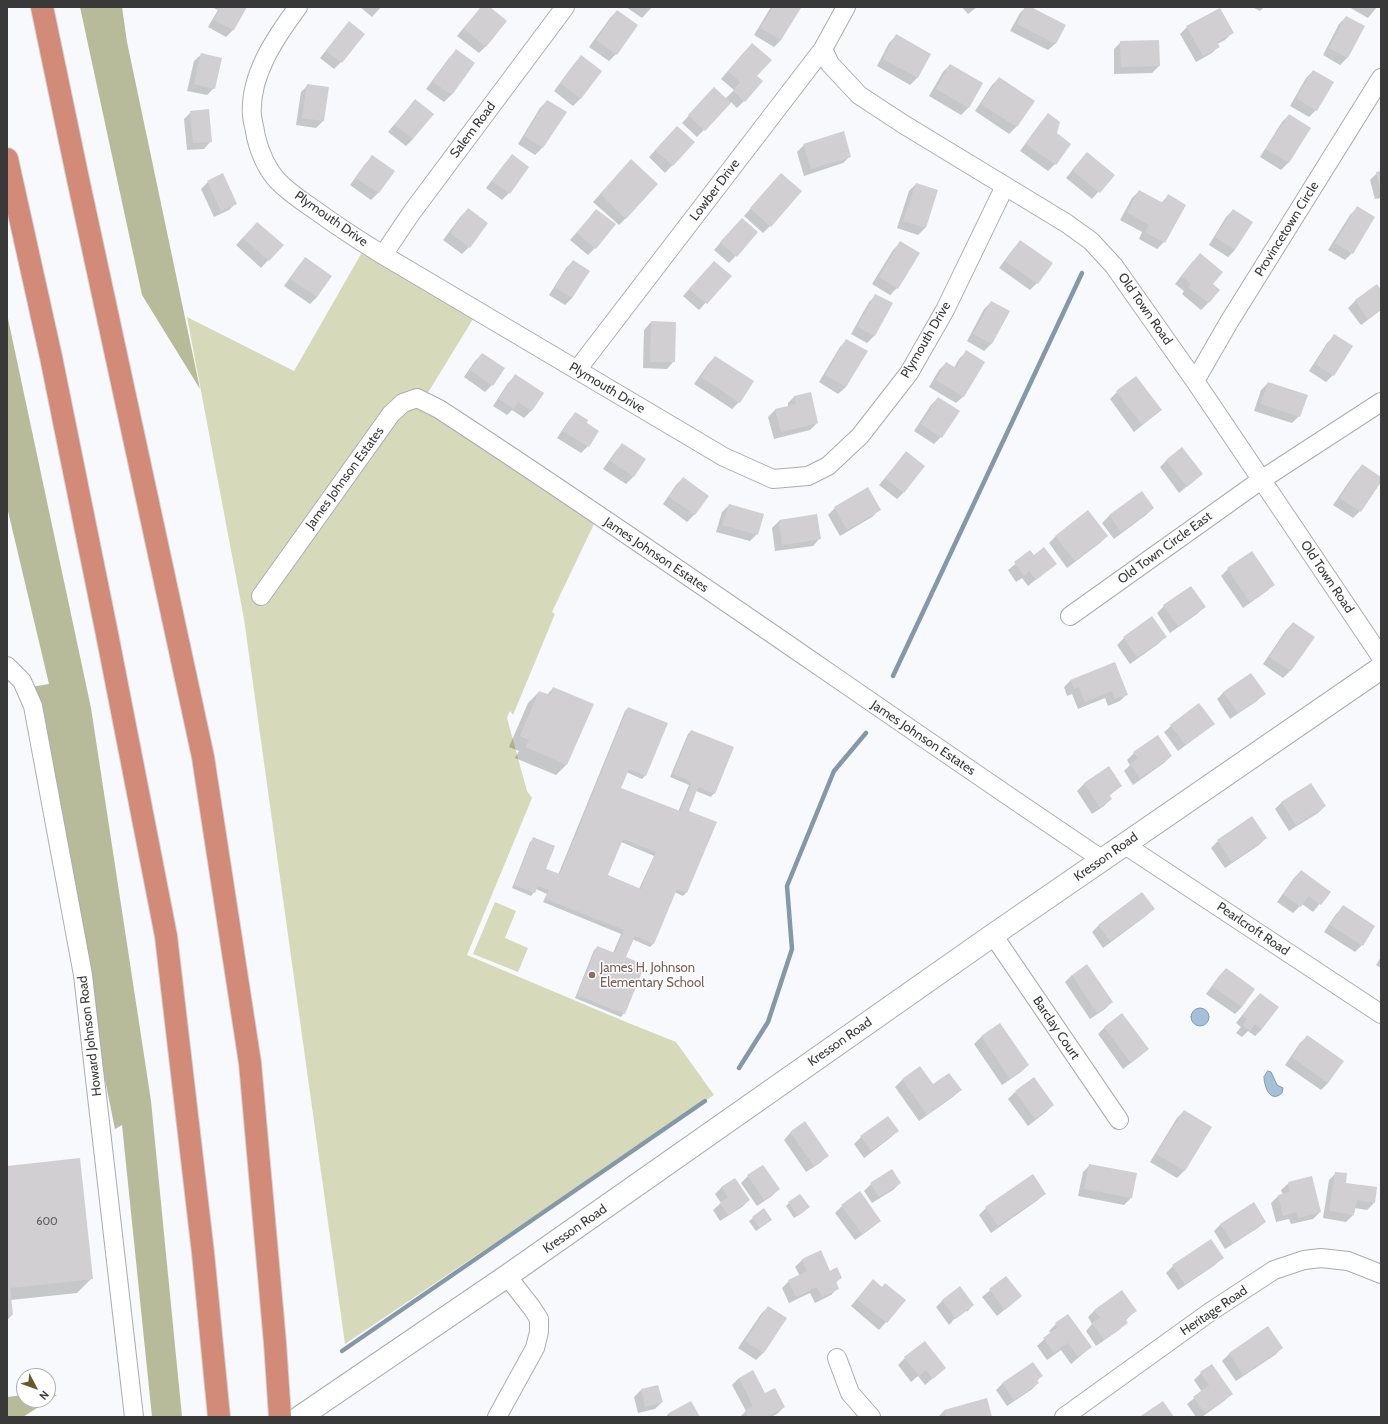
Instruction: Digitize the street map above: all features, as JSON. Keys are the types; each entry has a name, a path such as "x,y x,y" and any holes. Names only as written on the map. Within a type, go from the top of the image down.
{"highway":[{"path":"42,7 203,757 250,1063 276,1343 280,1417"},
{"path":"7,159 51,357 108,634 166,936 203,1253 219,1417"}],"street":[{"name":"Plymouth Drive","path":"298,7 279,33 260,70 254,92 252,116 259,148 267,166 274,176 300,200 340,228 383,255 724,457 773,479 808,476 828,466 860,436 909,372 946,310 1005,186"},
{"name":"Salem Road","path":"383,255 412,212 565,7"},
{"name":"Lowber Drive","path":"577,370 823,49 846,7"},
{"name":"Old Town Road","path":"823,49 830,64 859,95 903,124 1066,223 1091,241 1114,266 1195,381 1381,657"},
{"name":"Provincetown Circle","path":"1195,381 1230,322 1378,89"},
{"name":"James Johnson Estates","path":"261,596 391,414 403,403 417,398 439,410 620,529 846,686 1103,860"},
{"name":"Old Town Circle East","path":"1070,616 1261,480 1381,402"},
{"name":"Howard Johnson Road","path":"7,666 22,681 33,706 83,975 134,1417"},
{"name":"Kresson Road","path":"300,1417 507,1276 993,935 1381,668"},
{"name":"Pearlcroft Road","path":"1125,845 1381,1014"},
{"name":"Barclay Court","path":"993,935 1119,1120"},
{"name":"Heritage Road","path":"1064,1417 1210,1312 1274,1270 1304,1260 1321,1258 1348,1261 1381,1274"},
{"path":"497,1417 535,1348 539,1332 539,1320 532,1308 507,1276"},
{"path":"837,1358 850,1393 871,1417"}],"green space":[{"path":"80,7 122,7 127,42 200,389 142,295"},
{"path":"369,240 481,306 421,404 594,524 552,612 555,614 513,715 510,711 507,718 527,791 532,798 467,955 676,1042 714,1095 345,1344 244,619 187,317 294,371"},
{"path":"7,314 91,708 151,1101 182,1417 152,1417 122,1125 115,1129 25,688 49,684 7,507"},
{"path":"495,902 516,911 505,938 528,948 518,972 473,954"},
{"path":"16,1396 16,1408 37,1408 23,1417 7,1417 7,1397"}],"water":[{"path":"1196,1008 1204,1008 1209,1013 1207,1024 1204,1026 1196,1026 1191,1021 1191,1013"},
{"path":"1268,1071 1271,1072 1277,1085 1283,1088 1282,1093 1278,1096 1271,1095 1265,1085 1264,1077"}],"building":[{"path":"221,7 247,7 234,30 214,20"},
{"path":"481,7 490,7 507,21 486,47 464,29"},
{"path":"773,7 801,8 781,40 760,28"},
{"path":"1025,7 1031,7 1066,25 1056,44 1017,24"},
{"path":"1220,8 1234,33 1217,42 1220,47 1203,56 1186,26"},
{"path":"617,10 638,25 617,55 596,40"},
{"path":"1346,16 1365,26 1348,58 1329,48"},
{"path":"349,21 365,34 342,63 326,51"},
{"path":"896,34 931,54 918,78 883,59"},
{"path":"1159,40 1160,66 1121,67 1120,41"},
{"path":"752,43 772,60 757,76 763,81 745,102 733,91 740,82 728,71"},
{"path":"456,49 475,63 452,95 433,82"},
{"path":"201,53 222,58 215,89 194,84"},
{"path":"581,55 602,71 581,99 560,83"},
{"path":"950,64 983,83 969,108 936,89"},
{"path":"1313,70 1334,82 1317,111 1296,98"},
{"path":"999,77 1035,101 1017,127 981,104"},
{"path":"307,84 329,87 324,121 302,118"},
{"path":"714,87 731,103 705,131 688,115"},
{"path":"415,99 434,114 413,139 395,125"},
{"path":"547,100 567,112 543,148 524,136"},
{"path":"209,109 212,142 193,143 190,111"},
{"path":"1048,113 1060,122 1057,133 1071,144 1056,165 1026,144"},
{"path":"1289,114 1311,128 1289,163 1266,149"},
{"path":"677,126 695,142 673,166 655,150"},
{"path":"844,131 851,157 811,169 803,144"},
{"path":"1087,152 1115,175 1100,193 1072,170"},
{"path":"512,154 529,167 510,194 492,181"},
{"path":"372,155 395,171 379,193 356,178"},
{"path":"631,159 658,184 626,219 600,194"},
{"path":"1381,171 1381,188 1380,189 1376,172"},
{"path":"223,173 237,204 221,211 207,181"},
{"path":"781,173 802,191 771,227 750,208"},
{"path":"916,183 938,190 926,228 903,221"},
{"path":"1139,190 1163,203 1168,194 1186,205 1165,243 1145,232 1149,225 1127,212"},
{"path":"1357,206 1375,217 1353,254 1335,243"},
{"path":"468,208 488,223 470,248 450,233"},
{"path":"596,209 616,224 596,249 577,233"},
{"path":"1233,209 1253,222 1235,250 1215,237"},
{"path":"742,218 758,232 737,257 720,242"},
{"path":"257,222 284,245 269,261 243,238"},
{"path":"1020,240 1053,263 1038,284 1005,261"},
{"path":"900,241 920,253 898,289 879,277"},
{"path":"1200,253 1223,272 1213,284 1220,290 1209,303 1188,287 1191,284 1181,276"},
{"path":"305,257 332,276 317,297 290,279"},
{"path":"573,260 590,271 572,298 555,287"},
{"path":"714,261 732,276 707,304 689,289"},
{"path":"1377,284 1381,290 1381,309 1368,319 1355,300"},
{"path":"875,294 893,303 875,336 857,327"},
{"path":"991,301 1010,311 992,344 973,334"},
{"path":"651,321 676,322 675,362 650,362"},
{"path":"1334,334 1353,346 1334,376 1315,364"},
{"path":"846,339 868,351 846,387 825,375"},
{"path":"966,350 985,362 964,397 936,380 946,362 956,368"},
{"path":"482,353 505,368 493,386 470,370"},
{"path":"715,356 754,381 740,403 701,377"},
{"path":"515,374 544,393 532,411 518,402 514,409 499,399"},
{"path":"1136,376 1162,410 1142,425 1116,391"},
{"path":"1268,382 1308,395 1300,417 1261,404"},
{"path":"811,392 818,423 781,432 775,409 796,404 794,396"},
{"path":"938,397 960,411 942,438 921,424"},
{"path":"575,412 588,420 587,423 599,431 589,447 563,431"},
{"path":"622,443 646,459 634,477 610,461"},
{"path":"1182,447 1203,474 1187,487 1166,460"},
{"path":"906,451 925,466 904,493 885,478"},
{"path":"1362,464 1381,477 1381,482 1361,512 1340,498"},
{"path":"683,477 709,496 695,515 669,497"},
{"path":"868,487 881,510 847,530 834,507"},
{"path":"1142,491 1154,508 1121,532 1109,515"},
{"path":"729,504 764,514 758,535 722,525"},
{"path":"1088,510 1108,536 1075,561 1055,536"},
{"path":"817,514 821,539 782,545 779,520"},
{"path":"1044,547 1057,564 1036,580 1029,571 1024,576 1014,562 1030,550 1034,555"},
{"path":"1252,551 1275,585 1250,602 1227,568"},
{"path":"1191,586 1206,607 1178,626 1163,605"},
{"path":"1152,616 1167,637 1137,657 1123,637"},
{"path":"1293,622 1315,637 1291,671 1269,657"},
{"path":"1115,662 1128,695 1115,699 1112,691 1085,702 1079,687 1074,689 1070,680"},
{"path":"1251,673 1266,694 1238,713 1223,692"},
{"path":"553,687 594,704 567,765 526,747 529,740 520,736 539,691 550,695"},
{"path":"1199,703 1215,724 1186,745 1170,725"},
{"path":"628,707 668,723 646,776 629,769 621,788 680,811 692,782 673,774 691,730 734,747 715,794 698,787 689,811 717,822 687,893 677,889 654,944 635,936 626,957 645,965 625,1014 577,995 597,946 615,953 624,930 546,899 549,890 538,886 535,893 514,885 533,837 555,846 546,869 560,874","holes":["623,839 656,852 641,889 608,875"]},
{"path":"1158,735 1172,756 1140,778 1130,764 1138,758 1133,752"},
{"path":"1109,766 1122,786 1109,795 1112,799 1100,808 1084,783"},
{"path":"1311,783 1326,806 1296,825 1281,802"},
{"path":"1252,816 1267,838 1232,862 1217,840"},
{"path":"1301,870 1331,892 1321,905 1308,896 1301,907 1283,894"},
{"path":"1142,892 1155,909 1110,941 1098,925"},
{"path":"1343,905 1375,926 1363,946 1330,925"},
{"path":"1087,964 1113,1002 1097,1013 1072,975"},
{"path":"1226,968 1255,989 1242,1007 1212,986"},
{"path":"1260,993 1279,1007 1262,1029 1255,1024 1250,1031 1243,1025 1247,1019 1242,1016"},
{"path":"1122,1013 1149,1049 1131,1063 1104,1027"},
{"path":"1000,1023 1029,1065 1010,1079 981,1036"},
{"path":"1307,1035 1344,1061 1328,1083 1292,1057"},
{"path":"920,1066 933,1084 949,1073 962,1090 927,1115 902,1079"},
{"path":"1034,1077 1054,1105 1035,1119 1015,1091"},
{"path":"1184,1110 1212,1127 1185,1171 1156,1154"},
{"path":"888,1116 899,1131 871,1151 860,1136"},
{"path":"805,1121 829,1156 814,1166 790,1132"},
{"path":"80,1158 93,1279 10,1288 13,1315 7,1316 7,1166"},
{"path":"1089,1164 1137,1173 1132,1198 1084,1189"},
{"path":"763,1165 780,1189 764,1200 747,1175"},
{"path":"892,1169 901,1183 879,1197 870,1183"},
{"path":"1335,1172 1347,1173 1346,1183 1377,1187 1375,1203 1357,1200 1354,1215 1329,1211"},
{"path":"1033,1174 1046,1194 998,1226 985,1207"},
{"path":"1312,1176 1321,1212 1298,1218 1296,1212 1283,1216 1278,1195 1290,1192 1288,1182"},
{"path":"735,1178 750,1200 728,1215 720,1203 728,1197 721,1187"},
{"path":"860,1191 881,1221 862,1234 841,1205"},
{"path":"800,1194 810,1207 798,1216 788,1202"},
{"path":"1254,1202 1266,1222 1233,1243 1220,1224"},
{"path":"764,1208 772,1220 760,1228 752,1217"},
{"path":"1211,1239 1224,1258 1185,1284 1172,1265"},
{"path":"821,1250 830,1271 837,1267 842,1278 836,1281 839,1289 822,1297 817,1287 796,1297 788,1280 807,1271 802,1259"},
{"path":"1006,1276 1022,1296 1005,1310 989,1289"},
{"path":"873,1279 882,1287 885,1283 906,1300 887,1323 857,1299"},
{"path":"960,1286 974,1305 956,1319 942,1300"},
{"path":"1122,1290 1137,1311 1125,1319 1128,1323 1104,1340 1092,1323 1100,1318 1094,1310"},
{"path":"768,1306 787,1318 764,1353 745,1341"},
{"path":"1068,1314 1092,1347 1078,1357 1068,1343 1054,1353 1043,1338 1058,1327 1055,1323"},
{"path":"1268,1326 1283,1348 1243,1375 1229,1353"},
{"path":"925,1341 946,1368 933,1379 926,1370 919,1376 904,1357"},
{"path":"1033,1362 1043,1376 1037,1380 1039,1383 1014,1400 1002,1383"},
{"path":"1212,1364 1233,1394 1205,1413 1193,1397 1209,1385 1200,1372"},
{"path":"753,1370 765,1393 775,1388 785,1407 766,1417 748,1417 745,1411 753,1406 739,1378"},
{"path":"658,1385 663,1402 645,1407 641,1389"},
{"path":"987,1398 992,1417 946,1417 944,1410"},
{"path":"691,1401 700,1417 671,1417 669,1413"},
{"path":"1163,1401 1174,1417 1139,1417"}],"waterway":[{"path":"893,676 1082,273"},
{"path":"739,1068 768,1022 792,949 787,886 834,771 866,733"},
{"path":"342,1351 705,1101"}],"place":[{"name":"James H. Johnson Elementary School","path":"592,975"}]}
